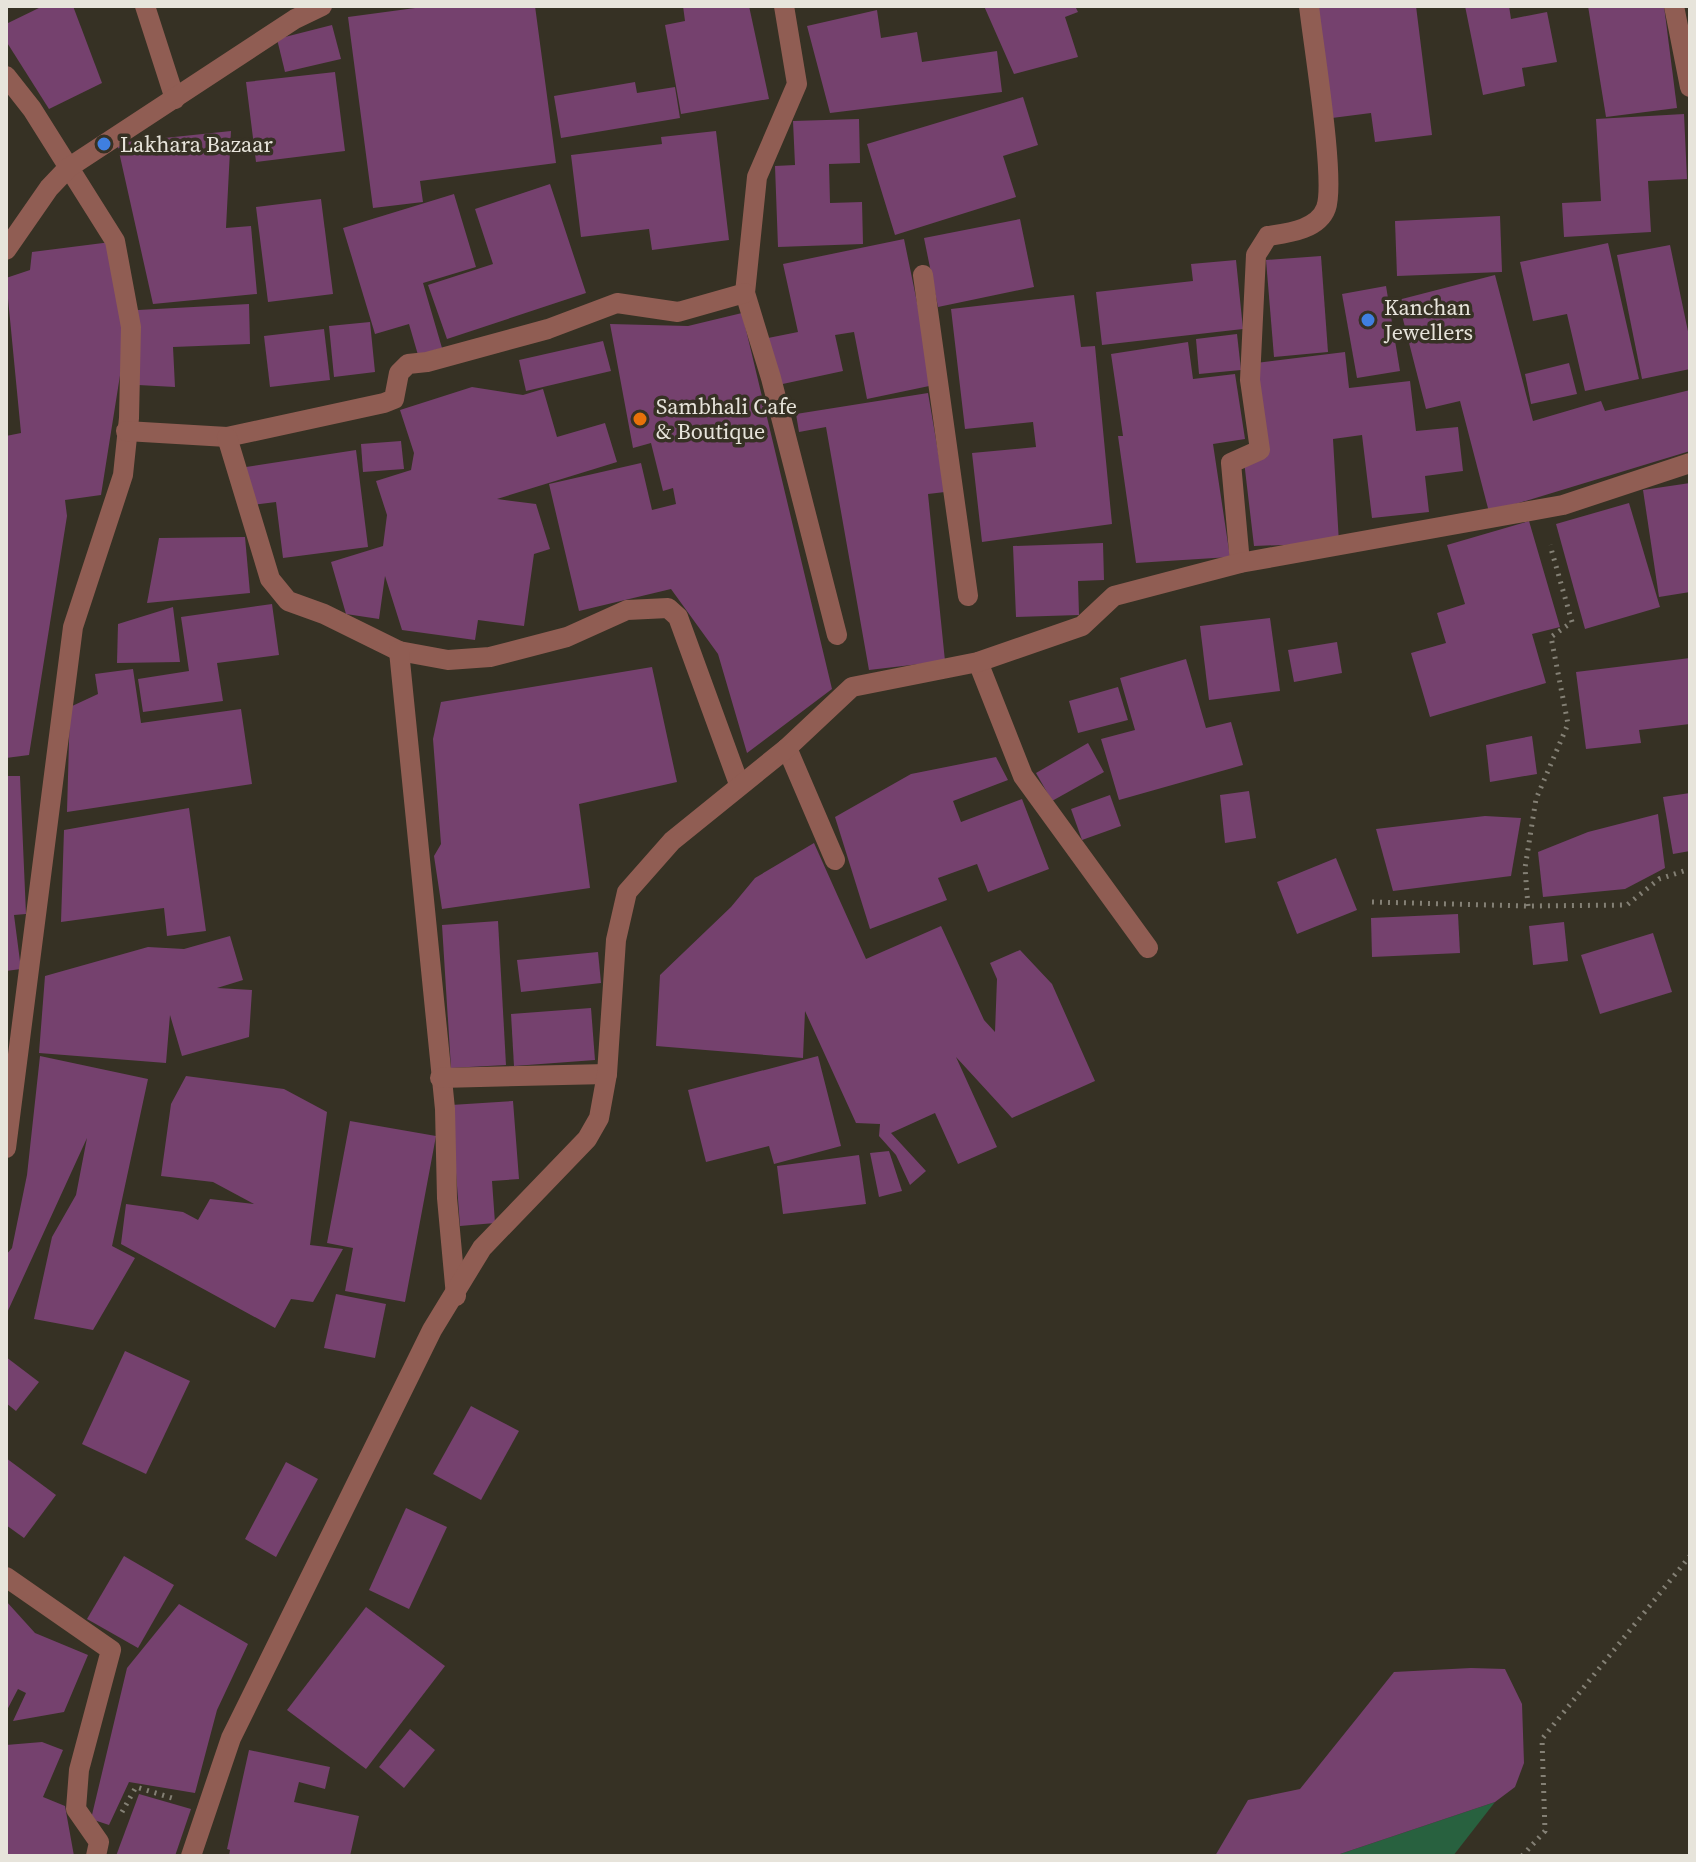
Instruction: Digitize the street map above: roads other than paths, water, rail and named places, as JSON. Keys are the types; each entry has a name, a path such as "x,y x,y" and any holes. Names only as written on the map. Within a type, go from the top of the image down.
{"street":[{"path":"145,6 175,99"},
{"path":"6,250 49,188 68,168 295,19 322,6"},
{"path":"784,6 797,84 757,177 745,293 771,378 837,635"},
{"path":"1240,563 1231,463 1260,450 1250,380 1256,255 1268,236 1314,224 1326,208 1327,175 1309,6"},
{"path":"1674,6 1690,87"},
{"path":"6,76 32,109 115,241 131,327 123,475 73,627 6,1148"},
{"path":"923,275 968,596"},
{"path":"126,431 227,437 390,402 399,373 408,364 427,362 548,329 617,303 678,312 745,293"},
{"path":"227,437 270,579 288,601 324,614 399,651 448,660 490,657 555,641 627,610 668,608 678,617 739,784"},
{"path":"191,1856 231,1738 432,1330 456,1296 482,1248 587,1139 599,1118 607,1074 616,940 627,892 672,841 787,748 852,687 978,662 1082,626 1114,596 1240,563 1540,510 1690,463"},
{"path":"399,651 440,1078 456,1296"},
{"path":"978,662 1023,776 1148,948"},
{"path":"787,748 835,860"},
{"path":"440,1078 607,1074"},
{"path":"6,1577 111,1650 79,1770 76,1809 97,1849"}],"place":[{"name":"Lakhara Bazaar","path":"104,144"},
{"name":"Kanchan Jewellers","path":"1368,320"},
{"name":"Sambhali Cafe & Boutique","path":"640,419"}]}
